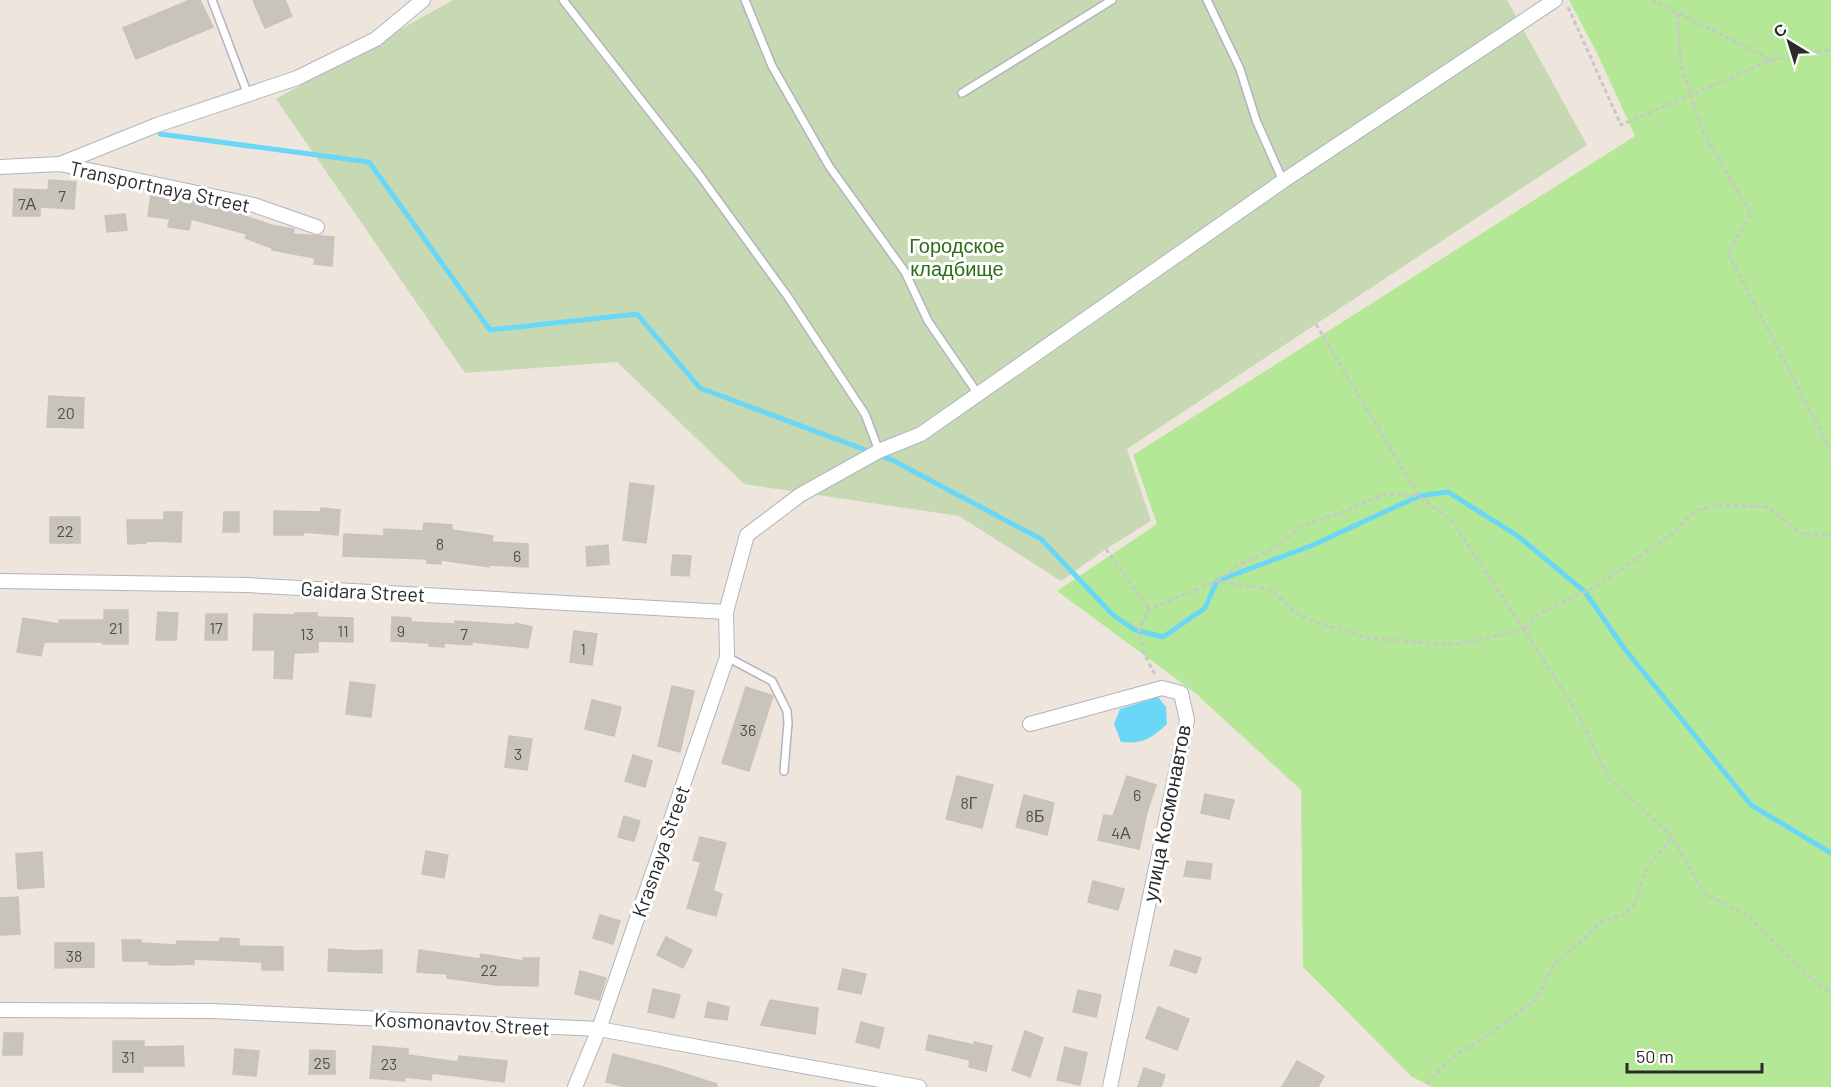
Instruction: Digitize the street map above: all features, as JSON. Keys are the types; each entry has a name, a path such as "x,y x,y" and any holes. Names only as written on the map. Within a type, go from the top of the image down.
{"street":[{"path":"60,164 157,125 297,78 376,39 423,0"},
{"name":"Krasnaya Street","path":"575,1087 599,1029 727,657 726,612 747,535 800,495 879,451 921,434 1284,180 1555,0"},
{"name":"Transportnaya Street","path":"0,167 60,164 254,205 316,226"},
{"name":"Gaidara Street","path":"0,581 246,585 726,612"},
{"path":"1030,724 1162,688"},
{"name":"улица Космонавтов","path":"1110,1087 1187,720 1181,693 1162,688"},
{"name":"Kosmonavtov Street","path":"0,1011 213,1011 599,1029 919,1087"}],"lane":[{"path":"212,0 248,95"},
{"path":"563,0 698,173 788,297 865,414 879,451"},
{"path":"745,0 772,66 829,166 904,272 928,321 979,395"},
{"path":"962,93 1112,0"},
{"path":"1207,0 1240,69 1256,120 1284,180"},
{"path":"727,657 772,681 787,711 784,771"}],"path":[{"path":"1564,0 1621,125 1772,60 1831,50"},
{"path":"1652,0 1772,60"},
{"path":"1677,14 1681,65 1703,132 1751,214 1728,253 1831,451"},
{"path":"1316,324 1419,496 1453,522 1524,630 1578,714 1608,777 1672,837 1704,893 1748,916 1808,975 1831,994"},
{"path":"1162,688 1145,656 1140,632 1149,609 1217,581 1236,567 1274,548 1304,525 1385,494 1419,496"},
{"path":"1217,581 1269,589 1302,617 1367,638 1454,645 1524,630 1538,614 1595,587 1671,535 1696,510 1719,505 1768,507 1800,533 1831,536"},
{"path":"1106,549 1149,609"},
{"path":"1426,1084 1454,1056 1490,1034 1534,1000 1554,965 1604,920 1625,914 1635,903 1645,871 1672,837"}],"green space":[{"name":"Городское кладбище","path":"453,0 1507,0 1587,145 1127,449 1151,521 1061,581 959,516 744,484 617,362 465,373 276,99"},
{"path":"1569,0 1831,0 1831,1087 1433,1087 1412,1077 1303,967 1301,790 1194,692 1057,591 1157,524 1133,455 1635,136 1597,53"}],"water":[{"path":"1158,697 1166,707 1167,724 1146,739 1121,742 1114,724 1120,709"}],"building":[{"path":"190,0 200,0 213,27 136,59 123,28"},
{"path":"253,0 285,0 292,16 265,28"},
{"path":"49,180 76,182 74,209 40,207 40,216 13,216 14,189 48,190"},
{"path":"151,195 173,197 235,210 234,212 271,225 294,229 293,234 334,237 332,266 314,264 315,258 272,250 272,248 245,238 247,234 191,219 189,230 168,227 170,219 148,216"},
{"path":"125,214 127,230 107,232 105,216"},
{"path":"49,396 84,398 83,428 47,427"},
{"path":"630,483 654,486 646,543 623,540"},
{"path":"321,508 340,510 338,535 303,532 303,535 274,535 274,511 321,512"},
{"path":"164,512 182,512 181,542 146,541 146,543 128,544 127,520 164,520"},
{"path":"224,512 239,512 239,532 223,532"},
{"path":"50,517 80,517 80,543 50,543"},
{"path":"424,523 452,525 452,530 493,536 492,542 528,544 528,567 489,565 489,567 441,560 441,564 427,563 427,559 343,556 344,534 384,536 384,529 423,531"},
{"path":"608,545 609,564 587,566 586,547"},
{"path":"673,555 691,556 689,576 671,575"},
{"path":"104,610 128,610 128,644 44,642 41,656 17,652 23,618 59,624 59,620 104,620"},
{"path":"158,612 178,613 176,640 156,640"},
{"path":"295,613 317,613 317,617 353,618 353,642 318,641 318,652 294,653 292,679 274,678 275,650 253,650 254,614 295,615"},
{"path":"206,614 227,614 227,640 205,640"},
{"path":"392,617 411,618 411,622 455,624 455,621 515,625 515,623 532,627 528,648 472,642 472,645 444,643 444,647 429,646 430,643 391,641"},
{"path":"574,631 597,634 592,665 570,662"},
{"path":"350,682 375,685 371,717 346,714"},
{"path":"672,686 694,691 680,752 658,746"},
{"path":"746,687 773,696 749,771 722,763"},
{"path":"592,700 621,707 614,736 585,729"},
{"path":"509,736 532,739 527,770 505,767"},
{"path":"633,755 652,761 645,787 625,781"},
{"path":"957,776 993,785 982,828 946,819"},
{"path":"1127,776 1156,785 1139,849 1098,840 1104,815 1113,816"},
{"path":"1205,794 1234,800 1229,819 1201,813"},
{"path":"1024,795 1054,803 1047,835 1016,827"},
{"path":"624,816 640,821 634,841 618,837"},
{"path":"700,837 726,843 713,891 722,894 716,916 687,908 701,862 693,860"},
{"path":"426,851 448,855 444,878 422,874"},
{"path":"42,852 44,887 18,889 16,854"},
{"path":"1187,861 1212,864 1210,879 1184,876"},
{"path":"1093,881 1124,889 1118,910 1088,902"},
{"path":"18,897 20,934 0,935 0,898"},
{"path":"600,915 620,921 613,944 593,938"},
{"path":"666,937 692,950 683,968 657,955"},
{"path":"220,938 239,939 239,946 283,947 283,970 262,970 262,962 194,959 194,964 165,965 149,964 149,961 123,961 122,940 176,945 177,941 220,942"},
{"path":"55,943 94,943 94,967 55,968"},
{"path":"329,949 382,950 382,973 328,971"},
{"path":"419,950 480,959 481,954 523,961 523,958 539,958 538,986 497,985 447,978 447,974 417,972"},
{"path":"1175,950 1201,958 1196,973 1170,965"},
{"path":"843,969 866,974 861,994 838,989"},
{"path":"580,971 606,978 599,1000 575,994"},
{"path":"653,989 680,995 674,1018 648,1012"},
{"path":"1078,990 1101,995 1096,1017 1073,1012"},
{"path":"770,1000 818,1008 815,1034 761,1025"},
{"path":"708,1002 729,1007 727,1020 705,1017"},
{"path":"1158,1007 1189,1019 1177,1050 1146,1038"},
{"path":"861,1022 884,1028 879,1048 856,1042"},
{"path":"1025,1031 1043,1038 1030,1077 1012,1070"},
{"path":"4,1033 23,1033 22,1055 3,1055"},
{"path":"929,1035 974,1045 974,1042 992,1046 986,1071 969,1067 970,1060 926,1050"},
{"path":"113,1041 144,1041 144,1047 183,1046 184,1066 143,1066 143,1072 113,1072"},
{"path":"373,1046 408,1049 408,1055 458,1062 459,1056 507,1061 504,1082 432,1073 431,1080 405,1077 405,1081 370,1078"},
{"path":"1065,1047 1087,1053 1080,1085 1057,1080"},
{"path":"235,1049 259,1051 256,1076 233,1074"},
{"path":"310,1050 335,1051 335,1074 309,1074"},
{"path":"613,1054 667,1068 717,1084 717,1087 626,1087 606,1082"},
{"path":"1297,1061 1324,1076 1318,1087 1282,1087"},
{"path":"1144,1068 1165,1075 1161,1087 1138,1087"}],"waterway":[{"path":"160,134 369,162 490,330 637,314 700,388 892,460 1041,539 1113,615 1135,630 1163,637 1205,608 1217,581 1313,545 1419,496 1448,492 1518,536 1585,592 1624,648 1751,805 1831,853"}]}
